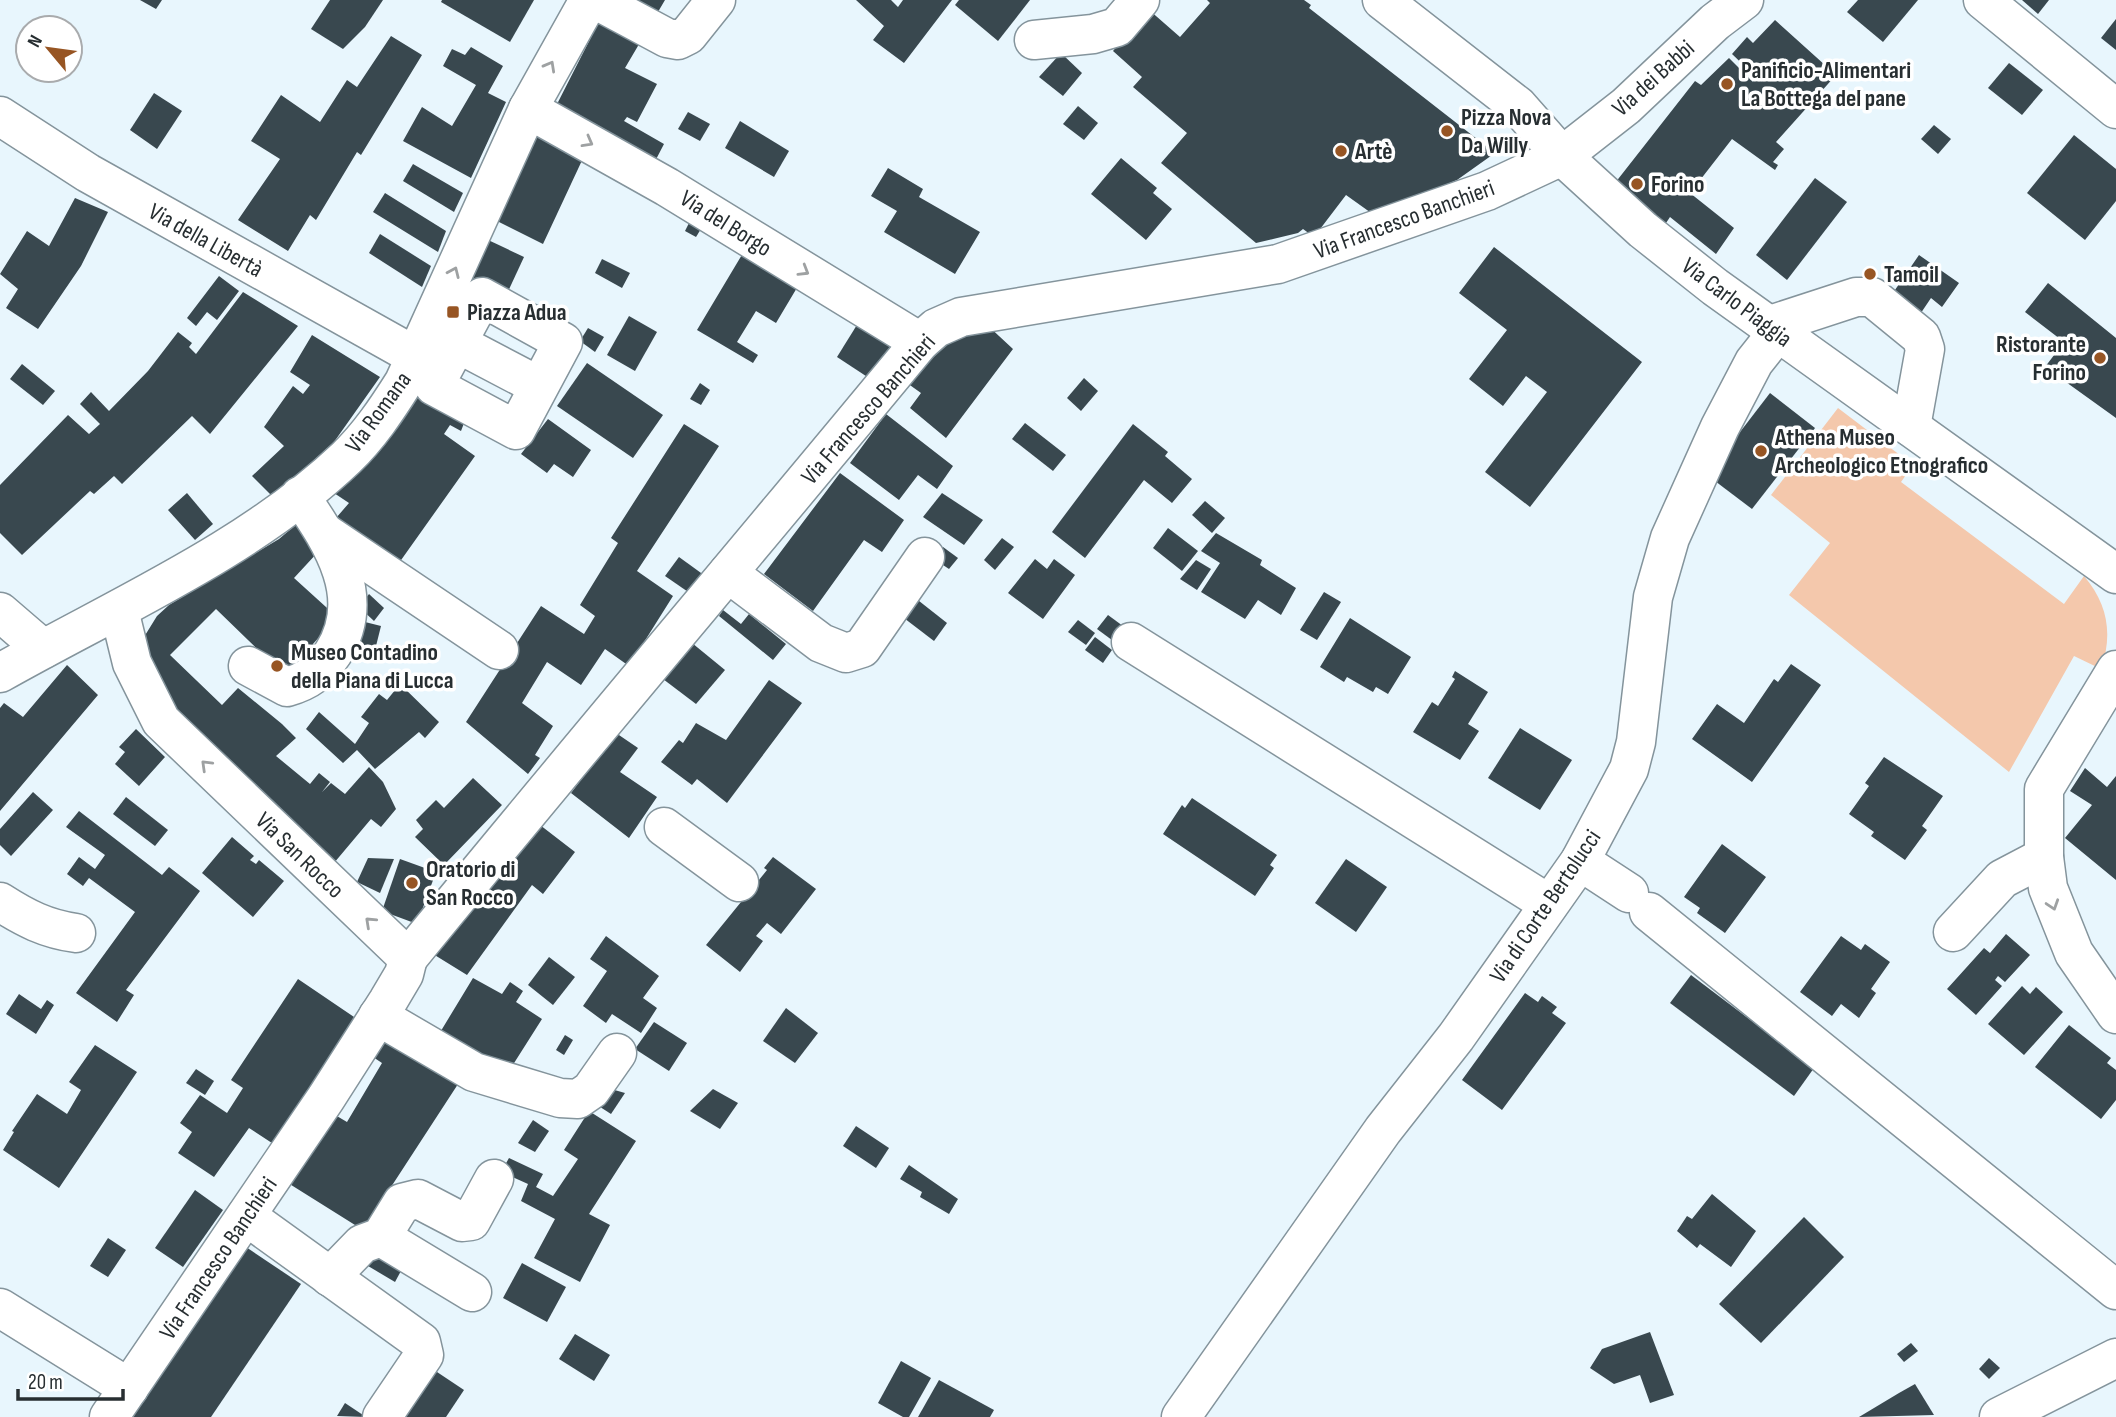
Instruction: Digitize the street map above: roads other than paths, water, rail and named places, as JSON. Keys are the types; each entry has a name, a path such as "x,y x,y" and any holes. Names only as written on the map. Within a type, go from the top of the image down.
{"street":[{"name":"Via Romana","path":"0,673 188,572 300,496 347,457 383,414 434,343 528,109 589,0"},
{"path":"596,0 667,38 678,40 688,35 716,0"},
{"path":"1034,40 1093,34 1117,27 1140,0"},
{"name":"Via Carlo Piaggia","path":"1382,0 1518,106 1562,156 1643,230 1772,330 2116,574"},
{"name":"Via dei Babbi","path":"1562,156 1626,106 1715,22 1744,0"},
{"path":"1983,0 2116,109"},
{"name":"Via del Borgo","path":"528,109 667,187 920,342"},
{"name":"Via della Libertà","path":"0,116 88,173 434,343"},
{"name":"Via Francesco Banchieri","path":"408,958 637,678 920,342 936,328 961,317 1278,264 1487,191 1562,156"},
{"path":"1772,330 1856,297 1872,297 1921,337 1925,349 1910,427"},
{"name":"Via di Corte Bertolucci","path":"1181,1417 1383,1130 1580,861 1629,769 1636,742 1653,597 1670,538 1720,427 1772,330"},
{"path":"434,343 533,383"},
{"path":"248,666 287,688 305,682 322,670 340,641 349,614 349,593 325,533 300,496"},
{"path":"325,533 499,650"},
{"path":"728,573 821,643 846,653 862,648 925,557"},
{"name":"Via San Rocco","path":"120,610 132,663 161,721 408,958"},
{"path":"0,612 43,649"},
{"path":"1131,642 1542,914"},
{"path":"2116,670 2044,789 2044,858 2048,888 2074,953 2116,1014"},
{"path":"1273,755 1542,914"},
{"path":"664,827 739,883"},
{"path":"1953,932 2002,879 2044,858"},
{"path":"1580,861 1639,903 2116,1290"},
{"path":"0,902 28,920 53,930 76,933"},
{"path":"408,958 404,974 378,1016 474,1072 559,1098 578,1099 591,1090 617,1053"},
{"name":"Via Francesco Banchieri","path":"116,1409 326,1098 378,1016"},
{"path":"330,1277 362,1244 381,1237 402,1203 418,1199 462,1222 471,1221 494,1179"},
{"path":"246,1216 421,1342 424,1355 382,1417"},
{"path":"381,1237 472,1292"},
{"path":"0,1308 116,1409"},
{"path":"2023,1412 2116,1358"}],"place":[{"name":"Panificio-Alimentari La Bottega del pane","path":"1727,84"},
{"name":"Pizza Nova Da Willy","path":"1447,131"},
{"name":"Artè","path":"1341,151"},
{"name":"Forino","path":"1637,184"},
{"name":"Tamoil","path":"1870,274"},
{"name":"Piazza Adua","path":"453,312"},
{"name":"Ristorante Forino","path":"2100,358"},
{"name":"Athena Museo Archeologico Etnografico","path":"1761,451"},
{"name":"Museo Contadino della Piana di Lucca","path":"277,666"},
{"name":"Oratorio di San Rocco","path":"412,883"}]}
